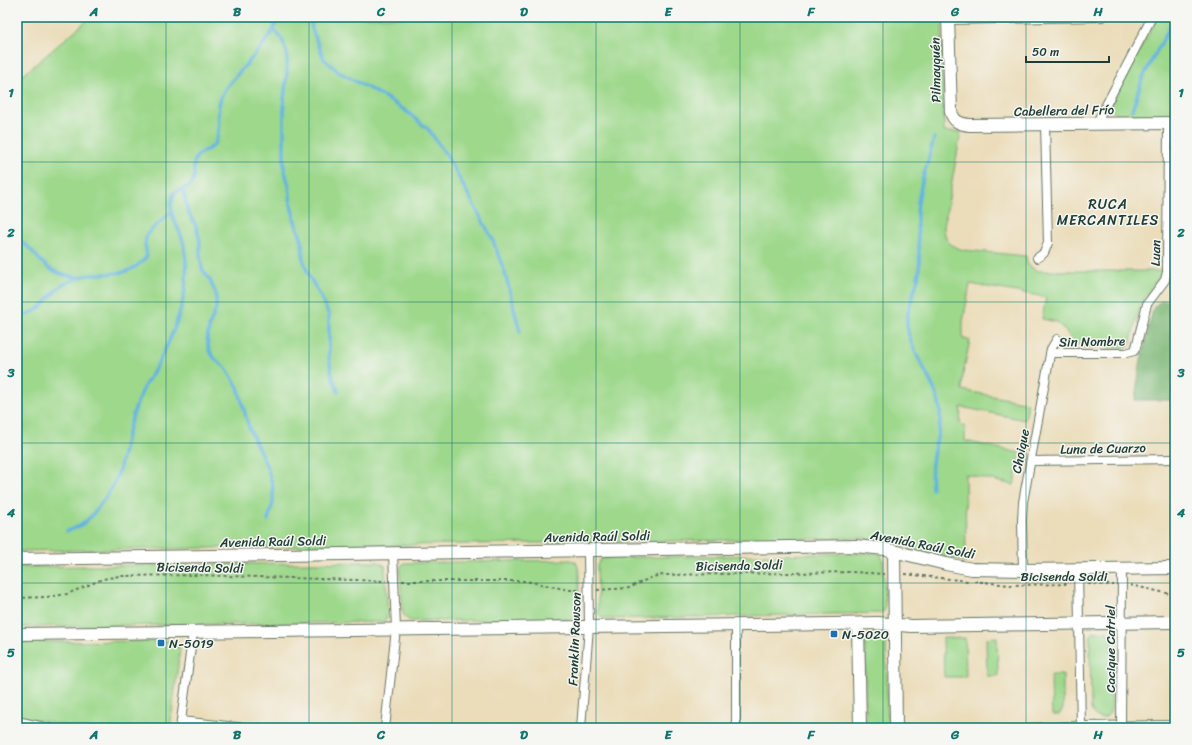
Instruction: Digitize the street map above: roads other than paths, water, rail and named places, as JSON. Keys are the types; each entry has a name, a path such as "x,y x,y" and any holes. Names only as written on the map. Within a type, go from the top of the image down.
{"main road":[{"name":"Pilmayquén","path":"948,19 950,107 952,117 955,121"},
{"name":"Cabellera del Frío","path":"955,121 964,125 1171,123"},
{"name":"Avenida Raúl Soldi","path":"17,559 855,546 894,551 972,569 1122,570 1175,568"},
{"path":"894,551 896,728"},
{"path":"17,634 736,625 858,624 911,626 1175,622"},
{"path":"858,624 860,728"}],"street":[{"path":"948,19 1102,17"},
{"path":"1096,124 1152,17"},
{"name":"Luan","path":"1134,351 1147,304 1164,280 1167,272 1171,123"},
{"path":"1037,258 1044,253 1048,243 1045,124"},
{"name":"Choique","path":"1023,570 1022,511 1050,353 1057,338"},
{"name":"Sin Nombre","path":"1050,353 1126,353 1134,351"},
{"name":"Luna de Cuarzo","path":"1031,461 1175,459"},
{"name":"Franklin Rawson","path":"581,728 589,627 588,550"},
{"path":"385,728 396,630 393,553"},
{"path":"1078,570 1081,727"},
{"name":"Cacique Catriel","path":"1121,727 1122,570"},
{"path":"736,625 736,728"},
{"path":"193,632 180,725 246,728"},
{"path":"17,721 49,728"},
{"path":"1030,728 1175,725"}],"waterway":[{"path":"67,531 76,528 92,516 116,480 130,423 145,384 154,371 166,348 179,316 186,281 186,258 182,238 172,214 171,208 174,193 191,185 194,177 194,164 196,158 200,153 212,147 216,141 219,129 218,110 224,91 266,41 279,17"},
{"path":"311,17 312,29 324,59 339,72 406,111 429,130 447,156 492,238 505,273 520,332"},
{"path":"1132,110 1143,77 1175,17"},
{"path":"274,30 282,39 287,53 287,74 284,99 284,168 289,186 291,205 296,225 302,240 303,259 310,278 329,315 329,357 332,376 338,391"},
{"path":"932,489 932,464 939,427 940,409 938,398 912,345 907,324 907,317 919,272 917,221 918,204 921,185 934,138"},
{"path":"183,190 188,212 196,226 200,241 202,269 210,280 216,294 216,309 210,324 207,338 209,350 215,359 226,368 238,387 249,428 267,467 273,487 273,503 268,520"},
{"path":"17,319 30,314 42,306 61,286 66,283 88,275 123,272 139,264 147,256 145,244 147,234 172,211"},
{"path":"17,240 27,246 45,265 53,271 68,276 78,277"}],"place":[{"name":"N-5020","path":"834,634"},
{"name":"N-5019","path":"161,643"}],"district":[{"name":"RUCA MERCANTILES","path":"1108,212"}]}
